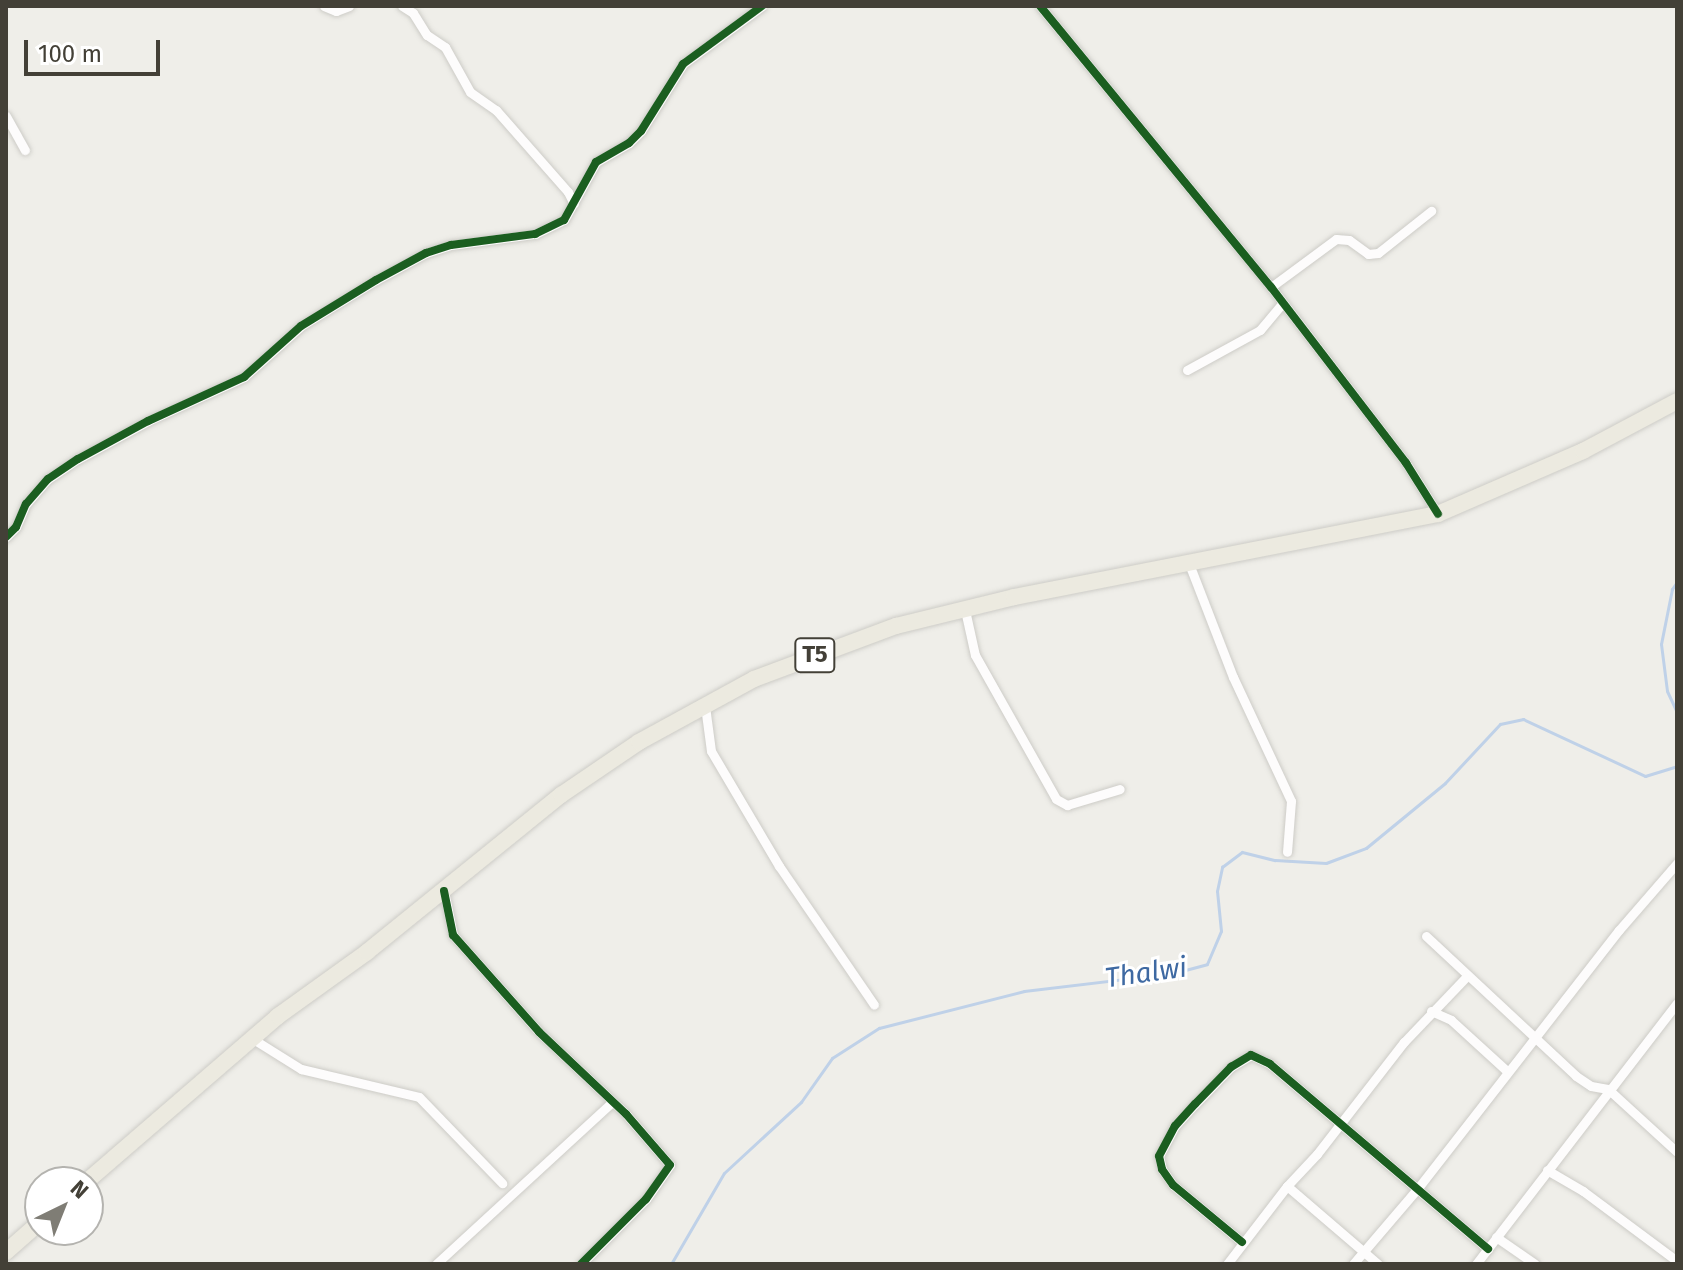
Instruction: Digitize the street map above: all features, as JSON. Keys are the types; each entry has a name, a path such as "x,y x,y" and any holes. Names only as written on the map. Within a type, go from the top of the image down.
{"highway":[{"name":"T5","path":"104,1167 310,991 444,891 561,795 639,742 754,679 896,626 1188,561 1438,514 1583,451 1677,401"},
{"path":"6,1252 24,1236"}],"street":[{"path":"324,6 336,11 349,6"},
{"path":"402,6 413,13 427,35 445,47 470,92 496,110 568,192 574,204"},
{"path":"6,537 16,527 26,504 48,479 148,421 244,377 301,326 354,292 426,253 451,245 535,234 564,220 596,162 629,143 641,131 683,64 762,6"},
{"path":"1040,6 1271,287 1406,463 1438,514"},
{"path":"6,116 25,150"},
{"path":"1271,287 1336,239 1349,240 1368,254 1378,253 1431,211"},
{"path":"1187,370 1260,330 1283,303"},
{"path":"1188,561 1233,677 1291,801 1287,852"},
{"path":"965,610 975,655 1056,799 1067,805 1120,789"},
{"path":"705,706 711,751 741,805 874,1005"},
{"path":"1353,1264 1418,1188 1619,930 1677,863"},
{"path":"444,891 453,935 539,1032 662,1153 669,1170 646,1199 581,1264"},
{"path":"1426,936 1583,1081 1608,1089 1677,1152"},
{"path":"1227,1264 1431,1011 1467,976"},
{"path":"1476,1264 1677,1003"},
{"path":"1431,1011 1451,1020 1508,1072"},
{"path":"253,1039 301,1069 419,1097 502,1183"},
{"path":"1242,1242 1179,1191 1162,1169 1159,1156 1175,1126 1231,1067 1251,1055 1270,1064 1488,1249"},
{"path":"436,1264 612,1102"},
{"path":"1547,1170 1583,1191 1677,1261"},
{"path":"1287,1186 1378,1264"},
{"path":"1496,1237 1535,1264"}],"waterway":[{"name":"Thalwi","path":"1677,582 1672,589 1661,644 1667,691 1677,712"},
{"name":"Thalwi","path":"671,1264 724,1173 801,1102 832,1058 879,1028 1024,991 1174,973 1207,964 1221,931 1217,891 1222,867 1242,852 1275,860 1326,863 1366,848 1445,783 1500,724 1523,719 1645,776 1677,766"}],"cycle path":[{"path":"6,537 16,527 26,504 48,479 148,421 244,377 301,326 376,280 426,253 451,245 535,234 564,220 596,162 629,143 641,131 683,64 762,6"},
{"path":"1040,6 1271,287 1406,463 1438,514"},
{"path":"444,891 453,935 539,1032 626,1114 670,1165 646,1199 581,1264"},
{"path":"1242,1242 1173,1185 1162,1169 1159,1156 1175,1126 1195,1104 1231,1067 1251,1055 1270,1064 1488,1249"}]}
